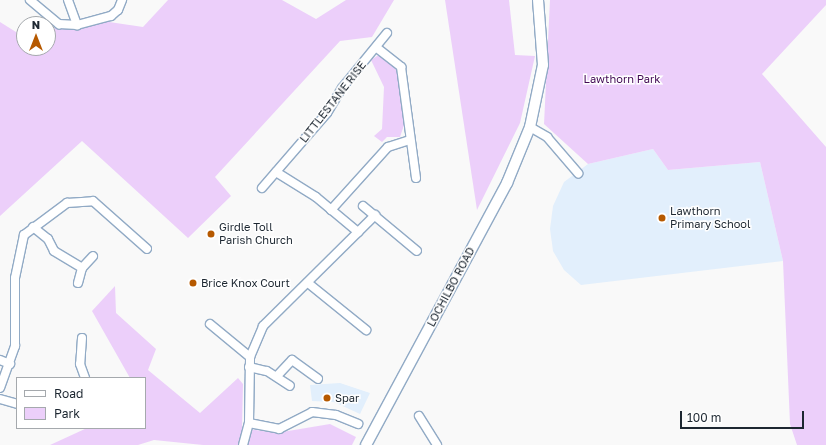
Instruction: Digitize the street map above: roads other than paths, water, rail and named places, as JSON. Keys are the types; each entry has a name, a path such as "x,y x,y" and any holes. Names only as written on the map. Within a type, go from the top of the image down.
{"street":[{"path":"30,0 59,24 77,25 111,16 118,10 122,0"},
{"path":"68,0 77,25"},
{"name":"LOCHILBO ROAD","path":"366,445 507,183 530,127 543,64 538,0"},
{"name":"LITTLESTANE RISE","path":"262,188 388,33"},
{"path":"377,48 401,67 409,140 416,178"},
{"path":"530,127 547,137 578,173"},
{"path":"331,210 388,147 409,140"},
{"path":"276,172 331,210 358,232"},
{"path":"0,388 10,364 15,346 15,278 19,246 33,227 67,203 93,201 147,249"},
{"path":"363,206 417,251"},
{"path":"243,445 249,423 250,357 263,326 375,215"},
{"path":"33,227 48,239 54,251 82,268"},
{"path":"78,283 82,268 93,256"},
{"path":"308,283 366,330"},
{"path":"210,324 250,357"},
{"path":"82,338 80,364 85,377"},
{"path":"0,360 10,364"},
{"path":"277,376 292,360 318,379"},
{"path":"249,367 277,376 290,386"},
{"path":"0,399 16,404"},
{"path":"249,423 280,429 312,412 336,415 358,424"},
{"path":"419,416 437,445"}],"place":[{"name":"Lawthorn Primary School","path":"662,218"},
{"name":"Girdle Toll Parish Church","path":"211,234"},
{"name":"Brice Knox Court","path":"193,283"},
{"name":"Spar","path":"327,398"}],"park label":[{"name":"Lawthorn Park","path":"622,79"}]}
